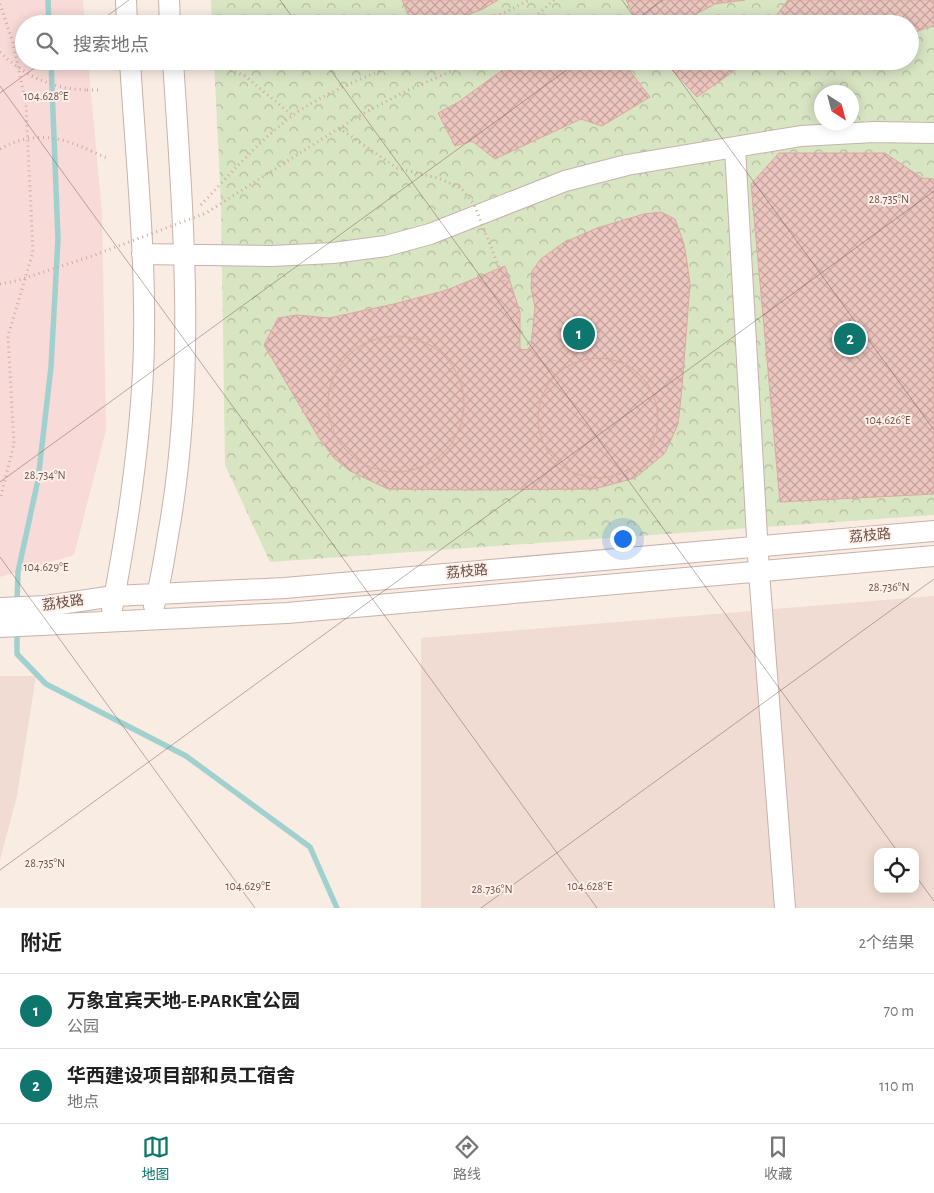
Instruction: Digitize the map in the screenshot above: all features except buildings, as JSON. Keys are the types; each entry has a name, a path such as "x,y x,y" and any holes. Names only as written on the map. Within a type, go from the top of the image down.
{"street":[{"path":"126,0 127,15"},
{"path":"169,0 170,15"},
{"path":"109,621 132,491 139,436 143,370 142,254 131,70"},
{"path":"150,619 158,594 174,496 186,371 183,255 173,70"},
{"path":"142,254 272,256 386,246 430,234 565,182 627,165 802,136 874,132 934,133"},
{"path":"734,148 759,572 785,908"},
{"name":"荔枝路","path":"0,627 114,596 286,588 934,531"},
{"name":"荔枝路","path":"0,608 45,615 109,621 287,613 934,556"}],"path":[{"path":"500,15 529,0"},
{"path":"537,15 554,0"},
{"path":"0,4 15,53"},
{"path":"0,52 15,65"},
{"path":"0,500 14,444 8,336 33,252 26,104 19,70"},
{"path":"23,70 39,80 66,89 101,90"},
{"path":"230,70 245,76 292,116"},
{"path":"200,205 246,158 292,116 343,87 381,70"},
{"path":"0,284 16,281 92,256 206,213 339,128 406,91 454,70"},
{"path":"339,128 397,168 438,178 461,188 474,204 506,284"},
{"path":"0,149 38,136 76,144 107,158"}],"shaded area":[{"path":"0,0 83,0 84,15 15,15 15,70 89,70 102,213 106,430 74,555 0,577"},
{"path":"934,596 934,908 421,908 421,638"},
{"path":"0,676 36,676 17,796 0,860"}],"green space":[{"path":"211,0 934,0 934,515 270,562 225,465 221,202 214,70 919,70 919,15 212,15"}],"waterway":[{"path":"48,0 49,15"},
{"path":"17,603 18,572 38,480 51,367 58,239 51,70"},
{"path":"17,630 17,654 46,684 186,756 310,847 337,908"}],"place":[{"name":"万象宜宾天地-E·PARK宜公园","path":"579,334"},
{"name":"华西建设项目部和员工宿舍","path":"850,339"}]}
